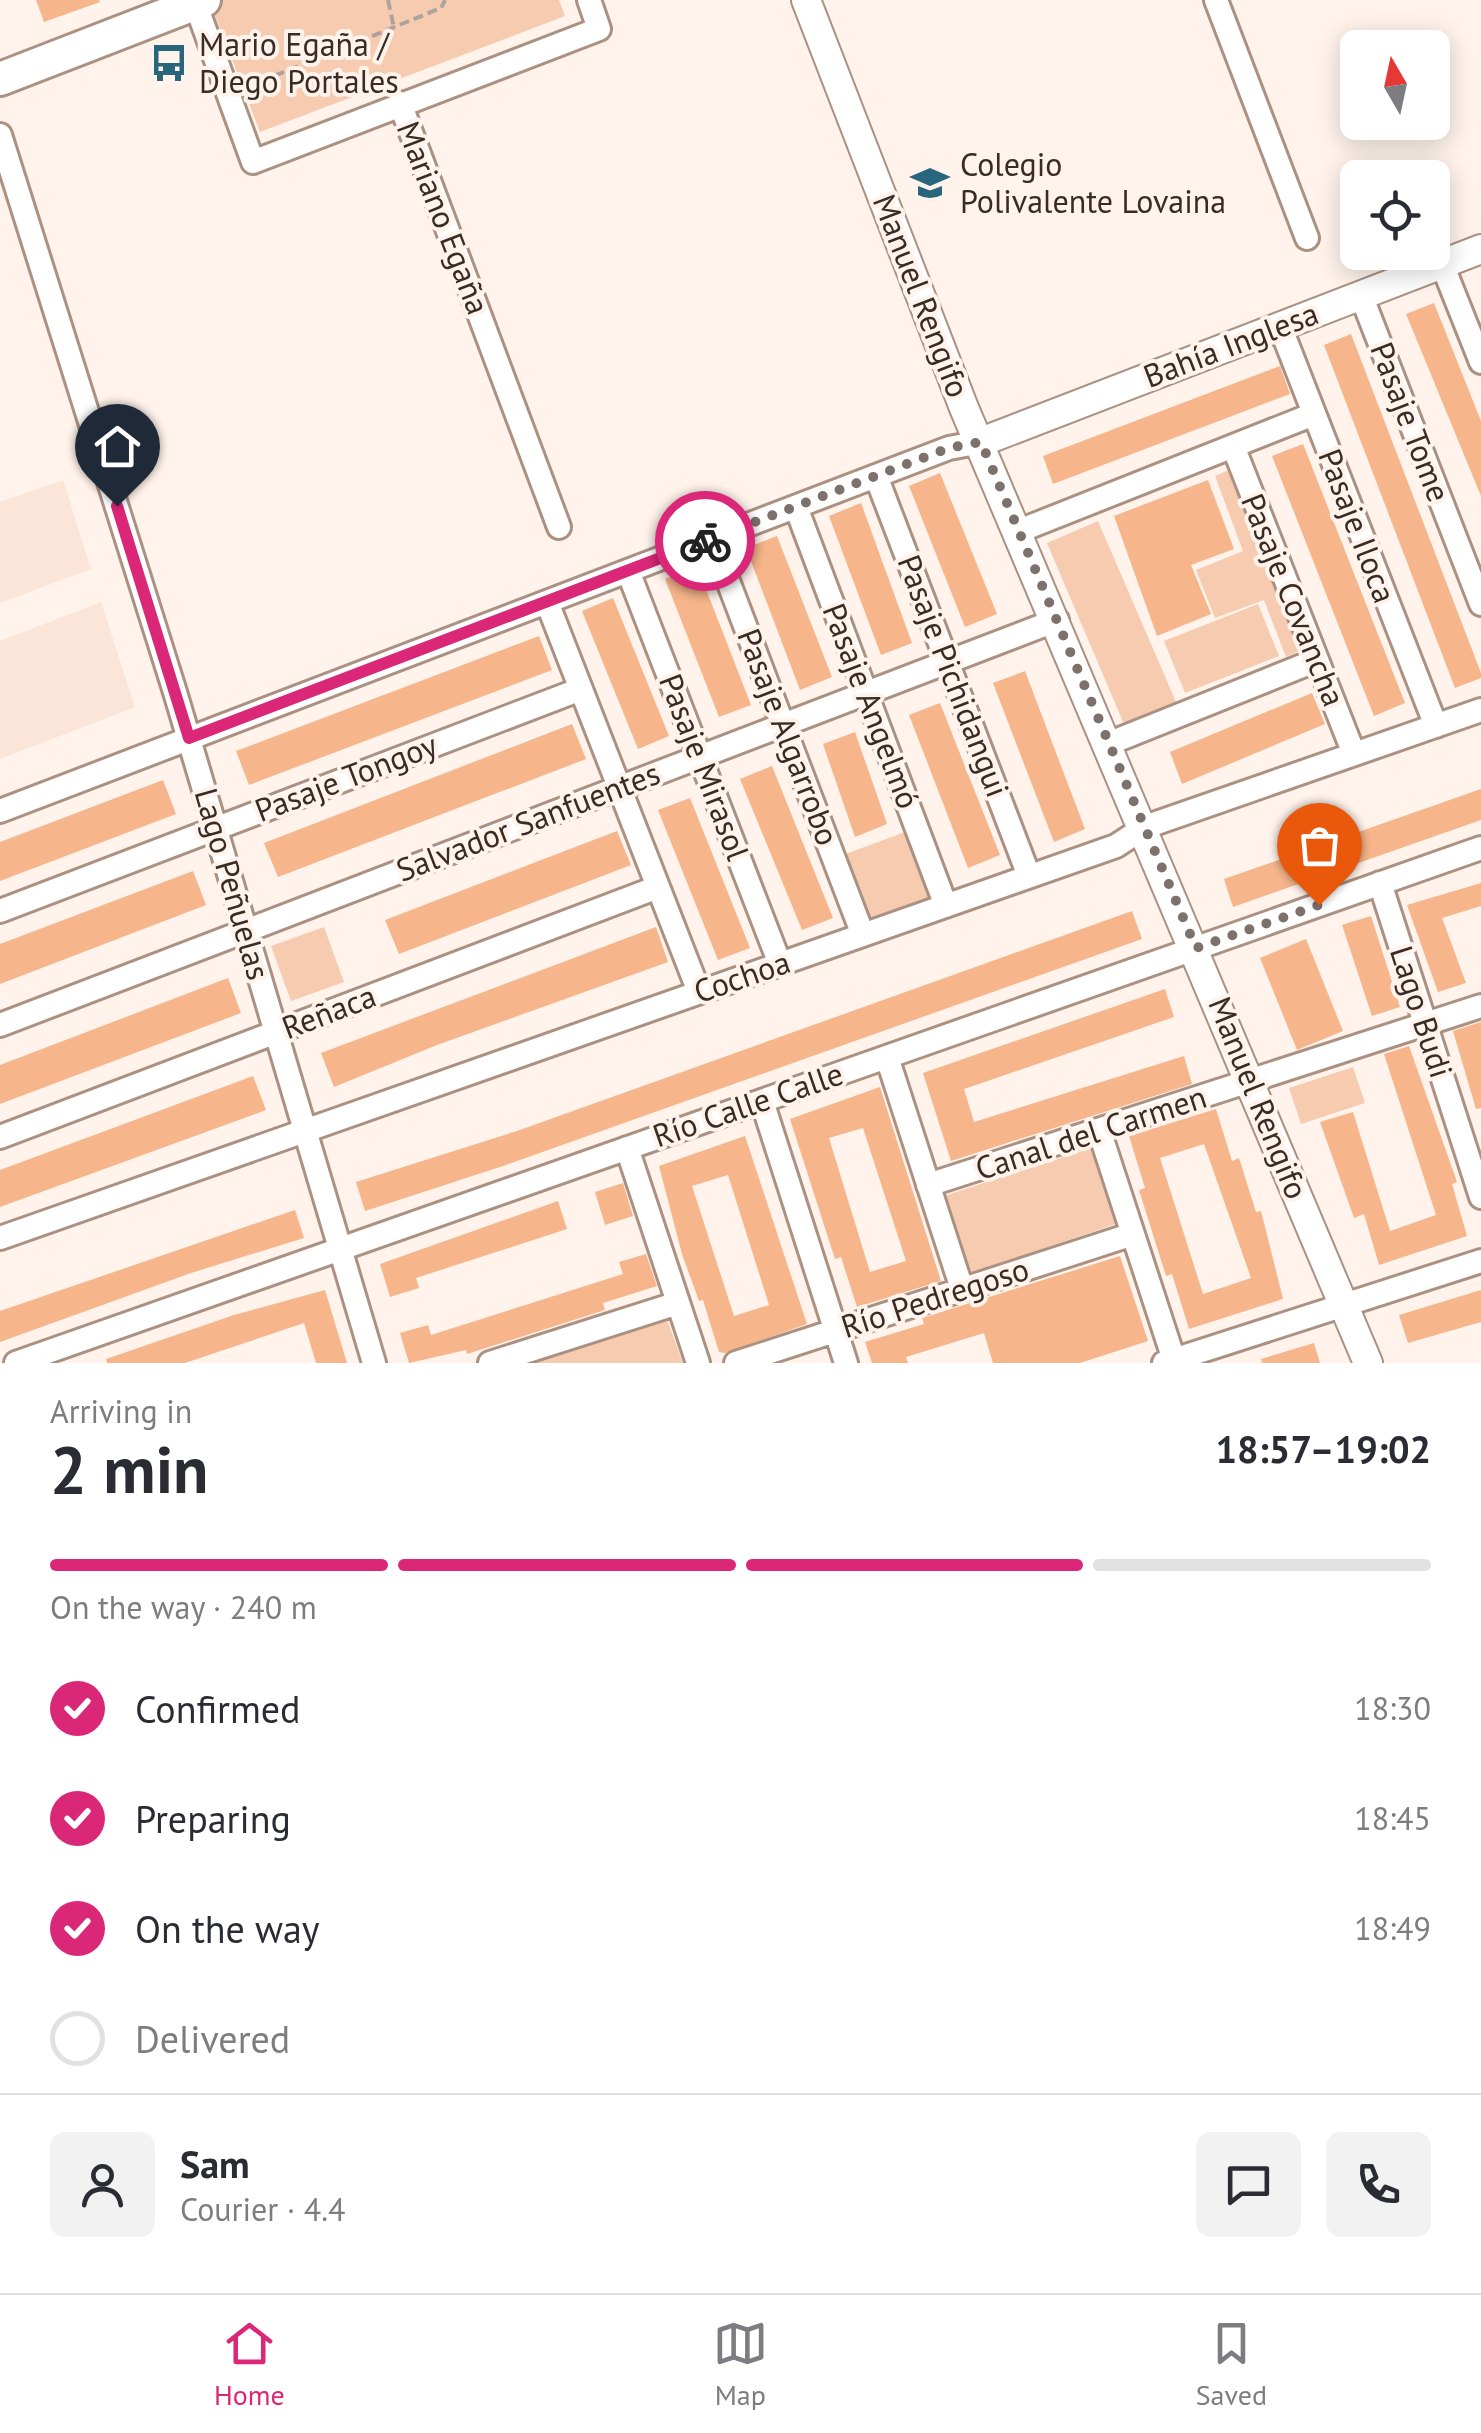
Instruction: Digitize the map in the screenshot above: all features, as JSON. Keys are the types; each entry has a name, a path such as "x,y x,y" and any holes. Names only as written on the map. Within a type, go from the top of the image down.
{"main road":[{"path":"0,78 198,1"}],"street":[{"path":"400,104 600,29 588,0"},
{"name":"Manuel Rengifo","path":"806,0 981,442 1368,1363"},
{"path":"1216,0 1308,238"},
{"name":"Mariano Egaña","path":"198,1 254,162 400,104 559,527"},
{"name":"Lago Peñuelas","path":"0,135 175,692 374,1363"},
{"name":"Bahía Inglesa","path":"1450,261 1481,249"},
{"name":"Bahía Inglesa","path":"981,442 1426,270"},
{"path":"1444,270 1481,362"},
{"name":"Pasaje Tome","path":"1361,294 1481,604"},
{"name":"Pasaje Iloca","path":"1280,326 1436,726"},
{"path":"1019,530 1314,414"},
{"path":"0,811 949,448 981,442"},
{"name":"Pasaje Covancha","path":"1232,446 1354,754"},
{"name":"Pasaje Pichidangui","path":"876,476 1029,876"},
{"name":"Pasaje Angelmó","path":"796,507 946,906"},
{"name":"Pasaje Algarrobo","path":"712,538 863,935"},
{"name":"Pasaje Mirasol","path":"628,571 780,964"},
{"path":"547,602 699,992"},
{"name":"Salvador Sanfuentes","path":"0,1025 1057,620"},
{"path":"1110,743 1317,660"},
{"name":"Pasaje Tongoy","path":"0,911 580,690"},
{"name":"Cochoa","path":"0,1238 1116,846 1145,828 1481,710"},
{"name":"Río Calle Calle","path":"16,1363 1481,848"},
{"name":"Lago Budi","path":"1380,884 1481,1197"},
{"name":"Reñaca","path":"0,1137 658,887"},
{"name":"Canal del Carmen","path":"928,1185 1481,1006"},
{"path":"887,1056 962,1290"},
{"path":"762,1101 846,1363"},
{"path":"1098,1130 1169,1361 1481,1262"},
{"path":"628,1148 698,1363"},
{"name":"Río Pedregoso","path":"736,1363 1133,1234"},
{"path":"490,1363 515,1359 678,1303"}],"path":[{"path":"388,0 394,28"},
{"path":"229,95 441,8 445,0"}],"shaded area":[{"path":"209,0 559,0 565,16 260,132"},
{"path":"1229,470 1299,651 1286,657 1264,600 1215,618 1196,570 1243,551 1215,476"},
{"path":"63,480 91,569 0,603 0,502"},
{"path":"1098,521 1176,702 1124,724 1047,543"},
{"path":"101,602 135,707 0,759 0,641"},
{"path":"1258,604 1279,656 1185,693 1164,641"},
{"path":"905,832 931,902 866,926 840,856"},
{"path":"324,927 344,982 291,1001 271,946"},
{"path":"1353,1067 1365,1103 1301,1124 1289,1088"},
{"path":"1091,1148 1116,1224 964,1275 938,1198"},
{"path":"665,1314 683,1363 523,1363"}],"building":[{"path":"36,0 99,0 100,2 44,22"},
{"path":"1434,303 1481,421 1481,496 1406,314"},
{"path":"1351,334 1481,673 1481,678 1455,688 1324,345"},
{"path":"1280,366 1290,394 1053,484 1043,456"},
{"path":"1303,444 1405,703 1374,716 1272,456"},
{"path":"940,473 997,614 965,627 909,486"},
{"path":"1208,480 1234,549 1191,565 1211,614 1157,636 1114,516"},
{"path":"861,503 912,643 881,655 829,516"},
{"path":"777,536 832,677 800,690 746,548"},
{"path":"697,566 751,705 719,717 665,579"},
{"path":"613,598 669,736 638,749 582,611"},
{"path":"539,636 552,670 249,785 236,751"},
{"path":"1025,671 1085,829 1054,842 993,683"},
{"path":"1312,693 1325,724 1182,784 1170,752"},
{"path":"940,703 1000,855 968,868 909,715"},
{"path":"572,724 586,759 278,877 264,843"},
{"path":"855,732 887,824 855,837 823,744"},
{"path":"772,766 833,918 802,930 740,779"},
{"path":"163,780 176,814 0,881 0,842"},
{"path":"1481,789 1481,820 1233,907 1224,879"},
{"path":"690,798 750,948 718,960 658,810"},
{"path":"617,831 631,865 399,954 385,920"},
{"path":"193,871 206,905 0,984 0,944"},
{"path":"1481,883 1481,906 1442,918 1466,983 1438,992 1407,905"},
{"path":"1132,911 1142,939 503,1166 365,1211 356,1182 517,1131"},
{"path":"1371,916 1400,1007 1372,1016 1342,925"},
{"path":"656,927 668,962 437,1045 334,1087 321,1053"},
{"path":"1306,939 1343,1031 1297,1050 1260,958"},
{"path":"228,978 241,1013 0,1104 0,1065"},
{"path":"1165,989 1174,1017 964,1089 974,1122 1184,1056 1192,1084 951,1161 923,1073"},
{"path":"1481,1022 1481,1108 1476,1109 1453,1031"},
{"path":"1409,1046 1457,1182 1452,1184 1467,1236 1379,1265 1364,1214 1354,1218 1320,1122 1353,1112 1390,1231 1436,1215 1384,1054"},
{"path":"253,1076 266,1110 0,1207 0,1170"},
{"path":"880,1087 941,1281 857,1307 841,1257 835,1259 790,1119","holes":["863,1128 906,1261 870,1272 829,1138"]},
{"path":"1216,1109 1232,1161 1239,1158 1256,1212 1261,1211 1283,1299 1189,1329 1172,1274 1166,1276 1139,1190 1145,1188 1129,1136","holes":["1204,1144 1251,1278 1203,1294 1160,1158"]},
{"path":"745,1136 807,1324 719,1352 703,1300 699,1301 682,1254 659,1166","holes":["728,1175 769,1305 734,1316 692,1186"]},
{"path":"623,1183 633,1216 605,1225 595,1192"},
{"path":"558,1201 567,1229 416,1278 419,1288 390,1297 380,1264"},
{"path":"295,1210 304,1238 191,1273 0,1342 0,1311"},
{"path":"646,1254 657,1286 603,1303 605,1310 467,1354 466,1350 409,1363 400,1333 428,1325 431,1335 623,1274 619,1262"},
{"path":"1120,1256 1148,1341 1080,1363 993,1363 984,1333 906,1357 908,1363 872,1363 865,1342 924,1324 922,1318"},
{"path":"325,1290 347,1363 316,1363 304,1323 185,1363 107,1363 106,1359 234,1315"},
{"path":"1481,1290 1481,1322 1408,1343 1399,1315"},
{"path":"1314,1343 1320,1363 1262,1363 1261,1359"}],"way so far":[{"path":"705,541 949,448 981,442 1196,948 1319,905"}],"place":[{"name":"Mario Egaña / Diego Portales","path":"169,63"},
{"name":"Colegio Polivalente Lovaina","path":"930,183"}],"route":[{"path":"117,506 189,738 705,541"}]}
